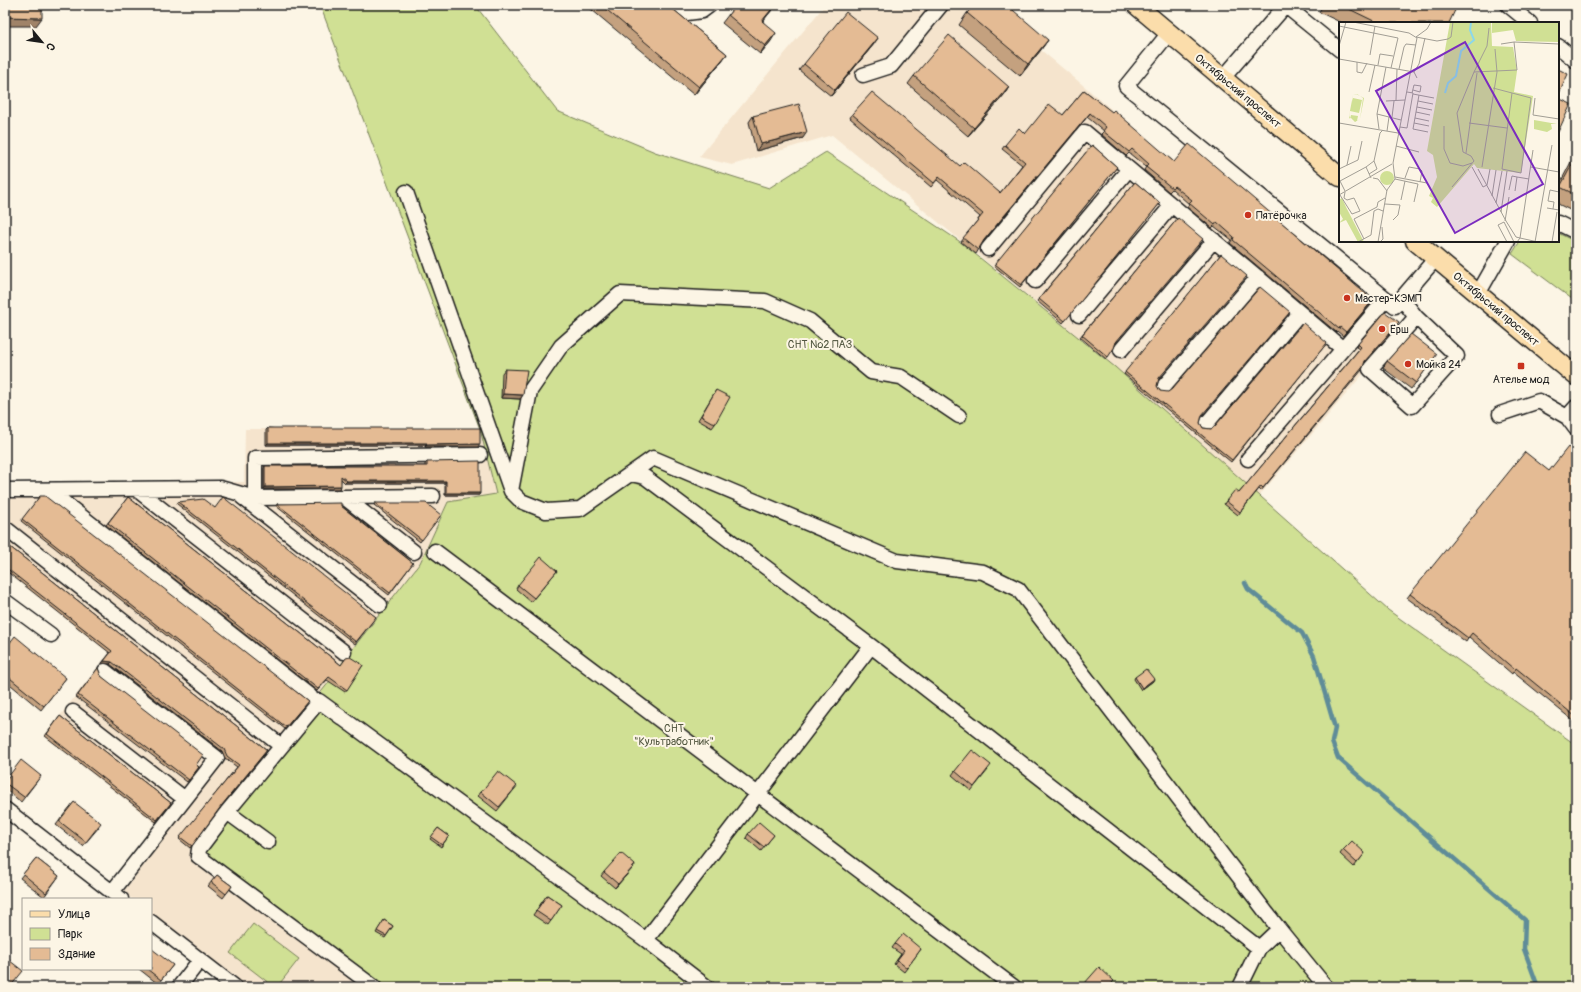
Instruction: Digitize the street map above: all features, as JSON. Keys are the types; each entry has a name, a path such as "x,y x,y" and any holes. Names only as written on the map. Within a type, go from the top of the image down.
{"main road":[{"name":"Октябрьский проспект","path":"1136,5 1339,176"},
{"name":"Октябрьский проспект","path":"1417,242 1576,376"}],"street":[{"path":"676,5 687,13 702,12 710,5"},
{"path":"863,75 891,66 941,5"},
{"path":"1223,78 1286,5 1339,49"},
{"path":"1508,5 1529,22"},
{"path":"1169,33 1126,86 1395,306 1436,258"},
{"path":"1559,47 1576,61"},
{"path":"988,249 1086,132 1343,349"},
{"path":"1035,281 1129,169"},
{"path":"406,192 511,491 521,501 546,511 580,509 653,458 896,561 983,572 1018,589 1279,929 1326,987"},
{"path":"1079,316 1172,205"},
{"path":"1559,224 1576,232"},
{"path":"1121,350 1214,240"},
{"path":"1478,294 1507,242"},
{"path":"1164,386 1258,277"},
{"path":"511,491 530,392 561,346 620,294 765,301 810,321 871,372 900,376 960,416"},
{"path":"1248,459 1386,299"},
{"path":"1402,299 1416,318 1457,356 1412,406 1370,369 1416,318"},
{"path":"1207,423 1300,313"},
{"path":"1500,414 1539,401 1572,412 1576,429"},
{"path":"255,498 255,458 480,455"},
{"path":"630,474 645,477 871,646 1258,948"},
{"path":"5,490 220,488 255,498 433,496"},
{"path":"136,489 344,652"},
{"path":"48,490 310,696"},
{"path":"237,493 380,605"},
{"path":"344,498 414,552"},
{"path":"5,528 275,741"},
{"path":"435,551 1014,987"},
{"path":"5,601 52,635"},
{"path":"646,940 871,646"},
{"path":"5,809 117,895 184,799 217,758 105,671"},
{"path":"374,987 198,856 199,848 227,812 319,701 646,940 707,987"},
{"path":"73,712 184,799"},
{"path":"227,812 268,842"},
{"path":"152,923 235,987"},
{"path":"1240,987 1258,948 1279,929"},
{"path":"179,987 200,960"}],"shaded area":[{"path":"825,5 987,5 1084,86 1387,346 1259,496 1115,367 832,135 732,165 699,157"},
{"path":"245,429 480,429 496,494 448,502 420,563 346,657 330,681 367,987 246,987 152,915 152,898 131,898 123,892 168,833 44,736 109,653 5,571 5,484 244,482"}],"green space":[{"path":"320,5 475,5 557,111 655,152 769,188 826,152 959,241 1115,367 1388,610 1576,745 1576,987 367,987 193,859 191,851 330,681 346,657 420,563 448,502 496,494 480,429"},
{"path":"1559,234 1576,242 1576,302 1512,254 1519,242 1559,242"},
{"path":"253,924 299,959 277,987 274,987 230,953"}],"building":[{"path":"5,5 42,5 42,18 5,17"},
{"path":"601,5 668,5 727,54 699,87"},
{"path":"736,5 775,5 762,21 776,33 765,46 728,15"},
{"path":"974,5 1007,5 1048,40 1028,64 967,13"},
{"path":"1341,5 1457,6 1449,22 1376,22"},
{"path":"846,12 878,38 835,90 804,64"},
{"path":"949,35 1009,87 974,128 914,76"},
{"path":"1559,70 1568,74 1559,94"},
{"path":"1084,90 1112,112 1114,110 1174,162 1189,144 1373,300 1346,332 1340,327 1339,329 1233,240 1234,237 1217,222 1215,225 1189,203 1192,200 1174,186 1172,188 1146,167 1149,164 1132,149 1129,152 1103,131 1106,127 1090,113 984,240 978,250 963,238 983,214 939,177 934,183 852,114 872,92 960,166 964,162 1000,193 1025,162 1005,145 1019,128 1025,134 1049,104 1063,115"},
{"path":"1559,98 1571,104 1559,130"},
{"path":"799,104 807,132 761,144 753,116"},
{"path":"1092,145 1117,167 1021,285 995,264"},
{"path":"1576,157 1576,195 1560,187"},
{"path":"1135,182 1160,203 1065,321 1039,299"},
{"path":"1178,218 1203,239 1116,342 1108,357 1082,335"},
{"path":"1221,254 1247,276 1159,378 1157,386 1160,391 1168,392 1172,389 1260,287 1290,312 1202,415 1200,423 1203,428 1211,429 1215,426 1303,323 1327,343 1232,460 1125,372"},
{"path":"1385,312 1399,322 1365,361 1363,367 1263,488 1261,486 1240,512 1226,501 1235,490 1239,493 1361,347 1358,344"},
{"name":"Мойка 24","path":"1411,334 1437,354 1416,383 1387,361"},
{"path":"505,369 527,370 523,395 503,394"},
{"path":"716,390 730,397 715,424 701,416"},
{"path":"268,428 480,428 480,444 427,445 427,443 268,443"},
{"path":"1568,447 1576,454 1576,717 1516,668 1515,670 1472,633 1468,638 1410,594 1525,452 1549,471"},
{"path":"480,461 480,493 446,493 446,481 347,481 341,476 341,486 265,487 265,466 427,466 427,462"},
{"path":"40,496 45,496 308,701 286,727 22,519"},
{"path":"128,497 341,665 346,658 350,657 363,665 347,690 329,677 318,689 108,523"},
{"path":"223,497 376,617 356,642 178,502 203,499 215,508"},
{"path":"341,503 341,506 413,563 390,593 277,504"},
{"path":"375,503 426,503 441,515 422,540"},
{"path":"5,543 267,750 222,805 192,846 180,837 239,765 227,756 224,749 112,662 104,661 112,651 5,567"},
{"path":"541,557 557,571 534,598 518,585"},
{"path":"15,636 66,678 44,706 5,674 5,649"},
{"path":"98,668 101,676 203,755 196,765 199,767 189,780 78,695"},
{"path":"1146,669 1154,679 1142,688 1135,677"},
{"path":"60,716 171,803 157,820 47,734"},
{"path":"972,750 991,765 974,787 955,771"},
{"path":"21,760 41,776 24,797 5,783"},
{"path":"498,771 517,786 499,807 481,792"},
{"path":"74,802 101,823 86,842 59,821"},
{"path":"759,822 774,835 764,847 748,834"},
{"path":"438,828 449,836 442,845 431,837"},
{"path":"1352,841 1365,853 1357,863 1343,850"},
{"path":"621,853 635,865 618,884 604,872"},
{"path":"36,858 59,876 46,893 23,874"},
{"path":"217,875 232,886 226,894 211,882"},
{"path":"547,895 562,905 551,921 536,911"},
{"path":"384,920 393,926 386,936 377,931"},
{"path":"903,934 921,949 907,968 897,960 904,951 895,944"},
{"path":"152,949 173,965 161,980 148,970 152,970"},
{"path":"5,957 23,971 10,987 5,986"},
{"path":"1099,967 1114,981 1108,987 1087,987 1084,984"}],"waterway":[{"path":"1245,583 1248,589 1302,633 1314,656 1335,728 1332,742 1338,758 1525,920 1524,949 1538,987"}],"place":[{"name":"Пятёрочка","path":"1248,215"},
{"name":"Мастер-КЭМП","path":"1347,298"},
{"name":"Ёрш","path":"1382,329"},
{"name":"Мойка 24","path":"1408,364"},
{"name":"Ателье мод","path":"1521,366"}],"park label":[{"name":"СНТ №2 ПАЗ","path":"820,344"},
{"name":"СНТ \"Культработник\"","path":"674,734"}]}
